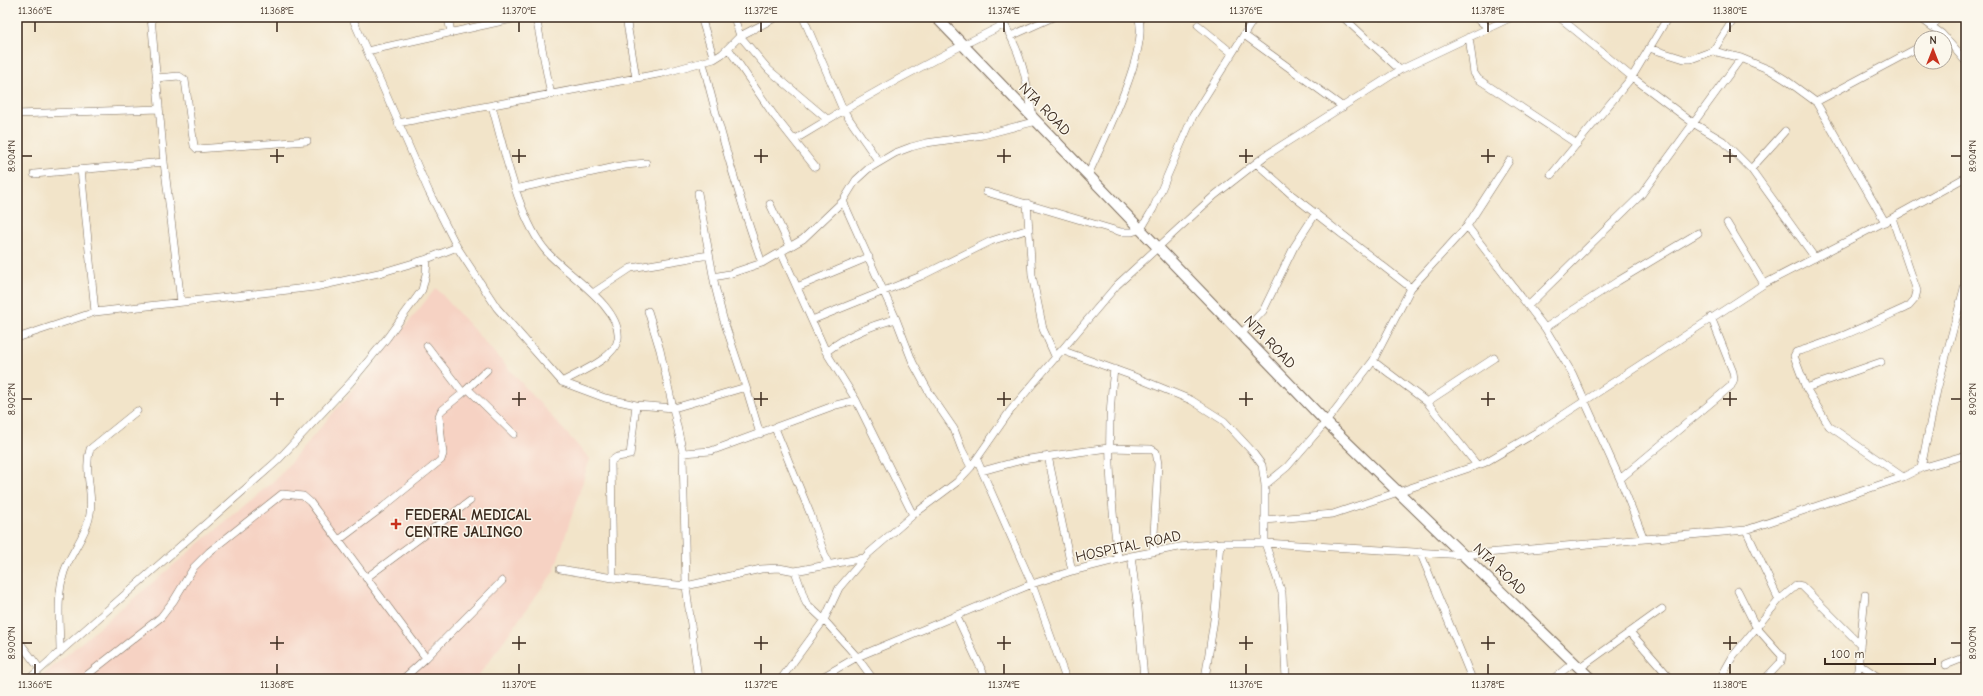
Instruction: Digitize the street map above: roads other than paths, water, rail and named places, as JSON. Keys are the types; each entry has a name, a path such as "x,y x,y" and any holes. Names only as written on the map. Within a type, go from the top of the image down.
{"street":[{"path":"151,17 164,162 180,302"},
{"path":"352,17 429,192 457,247 497,308 562,382 605,398 636,405 674,408 746,387"},
{"path":"448,17 451,33"},
{"path":"367,51 521,17"},
{"path":"536,17 551,95"},
{"path":"626,17 636,78"},
{"path":"701,17 714,58"},
{"path":"734,17 740,36 769,70 828,119"},
{"path":"398,123 551,95 704,63 728,48 740,36 777,17"},
{"path":"803,17 843,110 879,162"},
{"name":"NTA ROAD","path":"936,17 1326,422 1591,679"},
{"path":"713,276 729,274 762,263 803,239 843,201 856,180 879,162 911,147 983,135 1035,119 1024,69 1011,36 1000,17"},
{"path":"1011,36 1053,17"},
{"path":"1088,175 1131,77 1136,58 1141,23 1138,17"},
{"path":"986,192 1028,203 1121,232 1132,232 1141,229 1153,209 1193,116 1255,17"},
{"path":"1343,17 1400,70"},
{"path":"1475,17 1489,28"},
{"path":"781,679 824,620 839,588 864,558 913,515 957,482 977,460 1010,411 1117,285 1215,195 1256,163 1400,70 1512,17"},
{"path":"1559,17 1632,77 1693,122 1723,141 1751,169 1815,258"},
{"path":"1551,175 1632,77 1668,17"},
{"path":"1712,51 1735,17"},
{"path":"1919,17 1936,30"},
{"path":"1931,26 1942,17"},
{"path":"794,140 843,110 1005,24"},
{"path":"1198,25 1232,53"},
{"path":"1244,34 1343,107"},
{"path":"1469,38 1474,73 1478,79 1577,144"},
{"path":"1953,47 1966,62"},
{"path":"728,48 773,114 814,167"},
{"path":"1649,48 1684,59 1691,59 1712,51 1741,58 1770,70 1816,102 1888,220 1917,291 1915,299 1909,306 1852,332 1796,352 1794,360 1806,388 1829,426 1903,477"},
{"path":"1816,102 1913,50"},
{"path":"1528,306 1642,195 1693,122 1741,58"},
{"path":"704,63 725,150 741,205 762,263"},
{"path":"156,78 179,76 186,80 194,146 198,149 307,141"},
{"path":"492,106 515,189 532,229 546,252 593,293 613,318 617,329 618,340 614,349 601,360 562,382"},
{"path":"17,114 160,109"},
{"path":"1751,169 1784,131"},
{"path":"1265,485 1287,467 1326,422 1373,361 1411,288 1467,226 1508,161"},
{"path":"34,174 164,162"},
{"path":"515,189 625,165 646,163"},
{"path":"1256,163 1293,196 1411,288"},
{"path":"81,169 95,312"},
{"path":"1264,520 1333,514 1484,463 1537,432 1711,317 1764,284 1888,220 1966,177"},
{"path":"698,193 713,276 723,318 760,434"},
{"path":"843,201 885,292 913,363 930,394 954,429 962,450 971,467"},
{"path":"1028,203 1032,275 1043,328 1056,358"},
{"path":"770,204 790,247"},
{"path":"1241,334 1263,311 1294,247 1316,213"},
{"path":"1727,224 1764,284"},
{"path":"1467,226 1545,328 1572,373 1620,479 1644,539"},
{"path":"812,320 885,292 991,241 1029,229"},
{"path":"1545,328 1618,281 1698,233"},
{"path":"17,338 95,312 315,287 383,272 427,259 457,247"},
{"path":"781,252 826,352 856,400 913,515"},
{"path":"593,293 631,268 709,254"},
{"path":"797,287 869,257"},
{"path":"29,679 277,461 350,383 387,338 422,290 426,274 427,259"},
{"path":"1921,468 1937,390 1966,281"},
{"path":"648,312 660,350 683,453 686,586 698,679"},
{"path":"1620,479 1731,386 1734,379 1733,372 1711,317"},
{"path":"826,352 837,343 880,323 896,319"},
{"path":"427,346 466,391 514,434"},
{"path":"1062,350 1191,400 1224,420 1262,465 1265,485 1265,543 1282,593 1286,679"},
{"path":"1427,402 1494,358"},
{"path":"1373,361 1427,402 1477,465"},
{"path":"1806,388 1881,362"},
{"path":"1114,369 1110,403 1108,448 1112,513 1118,558"},
{"path":"339,540 441,460 443,454 439,416 441,411 466,391 487,370"},
{"path":"683,453 711,452 856,400"},
{"path":"613,578 611,461 617,457 630,456 636,405"},
{"path":"60,652 61,585 68,563 86,528 90,514 87,458 90,449 137,411"},
{"path":"775,428 810,513 828,564"},
{"path":"982,471 1022,460 1108,448 1151,449 1156,452 1158,464 1153,552"},
{"name":"HOSPITAL ROAD","path":"819,679 857,657 1032,584 1118,558 1221,543 1265,543 1464,555 1746,530 1903,477 1921,468 1966,455"},
{"path":"1048,456 1072,572"},
{"path":"977,460 1032,584 1066,679"},
{"path":"82,679 161,617 174,600 194,566 209,552 282,494 303,496 310,502 426,658"},
{"path":"366,578 470,500"},
{"path":"1746,530 1780,600"},
{"path":"1205,679 1215,613 1221,543"},
{"path":"1420,552 1472,679"},
{"path":"1131,556 1138,609 1144,679"},
{"path":"560,569 613,578 686,586 761,569 779,568 795,571 864,558"},
{"path":"795,571 806,603 824,620 857,657 873,679"},
{"path":"403,679 426,658 502,581"},
{"path":"1720,679 1733,656 1756,627 1780,600 1797,585 1802,586 1860,644"},
{"path":"1738,591 1756,627 1782,656 1781,662 1765,679"},
{"path":"1857,679 1865,595"},
{"path":"1553,679 1630,632 1662,609"},
{"path":"956,615 986,679"},
{"path":"1630,632 1671,679"},
{"path":"17,639 40,669"},
{"path":"1946,665 1966,657"},
{"path":"1858,663 1881,679"}],"place":[{"name":"FEDERAL MEDICAL CENTRE JALINGO","path":"396,524"}]}
